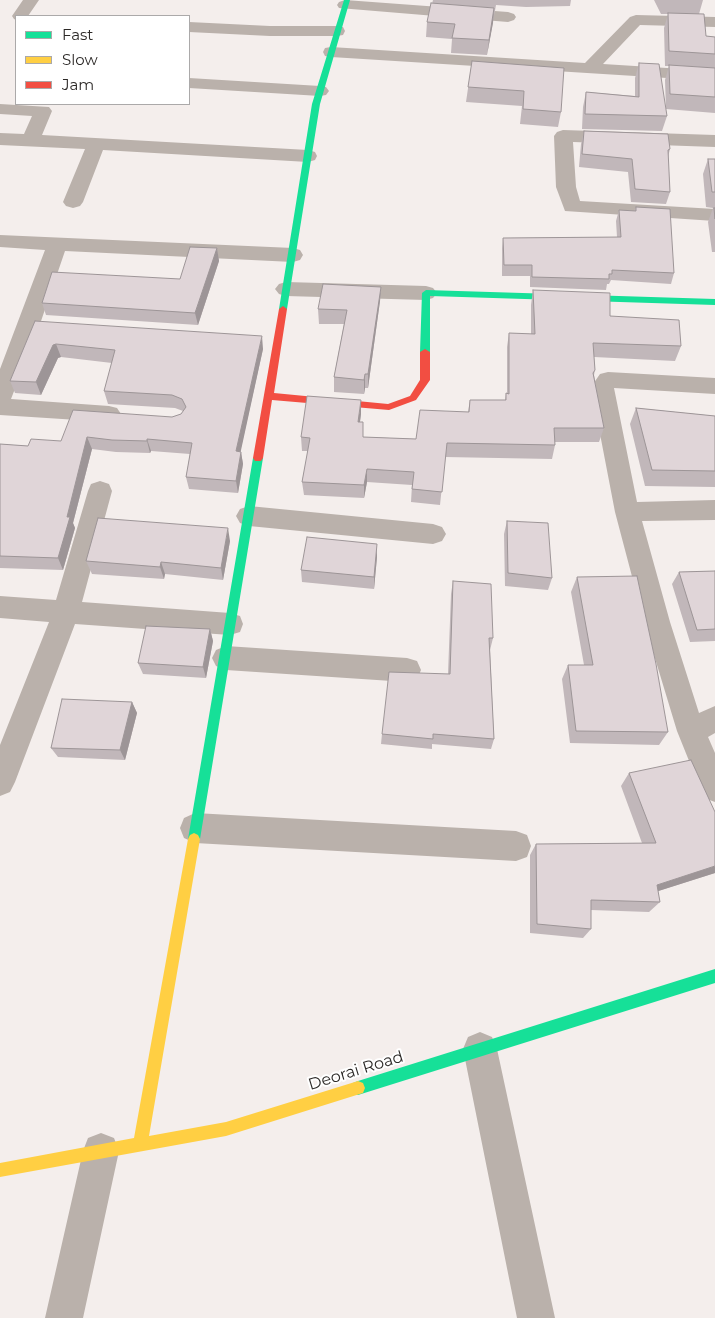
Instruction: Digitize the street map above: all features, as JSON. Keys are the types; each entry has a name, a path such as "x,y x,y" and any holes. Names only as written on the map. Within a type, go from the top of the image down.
{"street":[{"path":"17,15 31,0"},
{"path":"140,1144 226,658 230,624 270,396 268,339 286,288 320,91 346,2 508,17"},
{"path":"589,69 636,20 715,22"},
{"path":"190,26 270,31 337,31"},
{"path":"331,52 715,76"},
{"path":"190,83 320,91"},
{"path":"0,109 43,111 31,140"},
{"path":"715,141 563,136 566,188 572,207 715,214"},
{"path":"0,139 308,156"},
{"path":"73,202 96,145"},
{"path":"0,241 293,255"},
{"path":"0,398 39,325 57,243"},
{"path":"286,288 715,302"},
{"path":"270,396 389,407 413,398 425,380 426,293"},
{"path":"715,386 608,380 602,387 627,512 657,622 703,725 715,788"},
{"path":"0,407 127,416"},
{"path":"0,782 8,740 66,613 100,491"},
{"path":"627,512 715,510"},
{"path":"249,516 433,534"},
{"path":"0,607 230,624"},
{"path":"226,658 407,670"},
{"path":"195,828 516,846"},
{"name":"Deorai Road","path":"0,1170 226,1129 715,976"},
{"path":"480,1049 536,1318"},
{"path":"64,1318 101,1151"}],"building":[{"path":"431,3 494,8 489,40 452,38 455,24 427,22"},
{"path":"668,13 704,14 706,36 715,37 715,54 669,51"},
{"path":"472,61 564,68 561,112 523,109 524,91 468,87"},
{"path":"639,63 659,64 667,116 585,114 586,92 639,97"},
{"path":"669,65 715,68 715,97 670,94"},
{"path":"584,131 668,134 670,192 635,189 632,159 582,154"},
{"path":"708,159 715,159 715,192 712,192"},
{"path":"636,207 670,209 674,273 612,270 612,274 609,274 609,279 532,277 532,265 504,265 503,238 621,237 619,210 636,211"},
{"path":"190,247 217,248 195,313 42,303 52,272 180,279"},
{"path":"323,284 381,287 368,374 365,374 364,380 334,377 347,310 318,309"},
{"path":"533,290 610,293 610,316 679,320 681,346 593,343 595,370 593,373 604,428 554,428 555,445 447,443 442,492 412,489 414,472 367,469 364,485 302,482 310,438 301,437 307,396 361,400 358,422 363,422 363,437 416,439 420,410 469,412 470,400 506,400 506,393 509,394 509,333 535,334"},
{"path":"35,321 262,336 236,451 241,452 236,481 186,477 192,443 147,439 147,441 112,440 87,437 67,517 70,517 58,558 0,556 0,444 28,446 31,439 61,441 73,410 172,417 181,414 186,407 182,399 172,395 104,391 115,350 56,344 53,345 36,382 10,381"},
{"path":"636,408 715,416 715,471 652,470"},
{"path":"98,518 228,528 221,568 161,562 160,567 86,561"},
{"path":"507,521 548,523 552,578 508,573"},
{"path":"307,537 377,544 374,577 301,570"},
{"path":"715,571 715,629 697,630 679,572"},
{"path":"637,576 668,732 576,731 568,665 593,665 577,577"},
{"path":"453,581 491,584 493,638 489,638 494,739 433,734 433,739 382,734 389,672 450,674"},
{"path":"146,626 210,629 203,667 138,663"},
{"path":"62,699 132,702 120,750 51,748"},
{"path":"691,760 715,812 715,866 657,885 660,902 591,900 591,929 537,924 536,844 656,843 629,773"}],"traffic: fast":[{"path":"283,309 316,104 347,0"},
{"path":"425,352 426,293 715,302"},
{"path":"194,839 258,458"},
{"path":"358,1088 715,976"}],"traffic: slow":[{"path":"140,1144 194,839"},
{"path":"0,1170 226,1129 358,1088"}],"traffic: jam":[{"path":"258,458 283,309"},
{"path":"270,396 389,407 413,398 425,380 425,352"}]}
